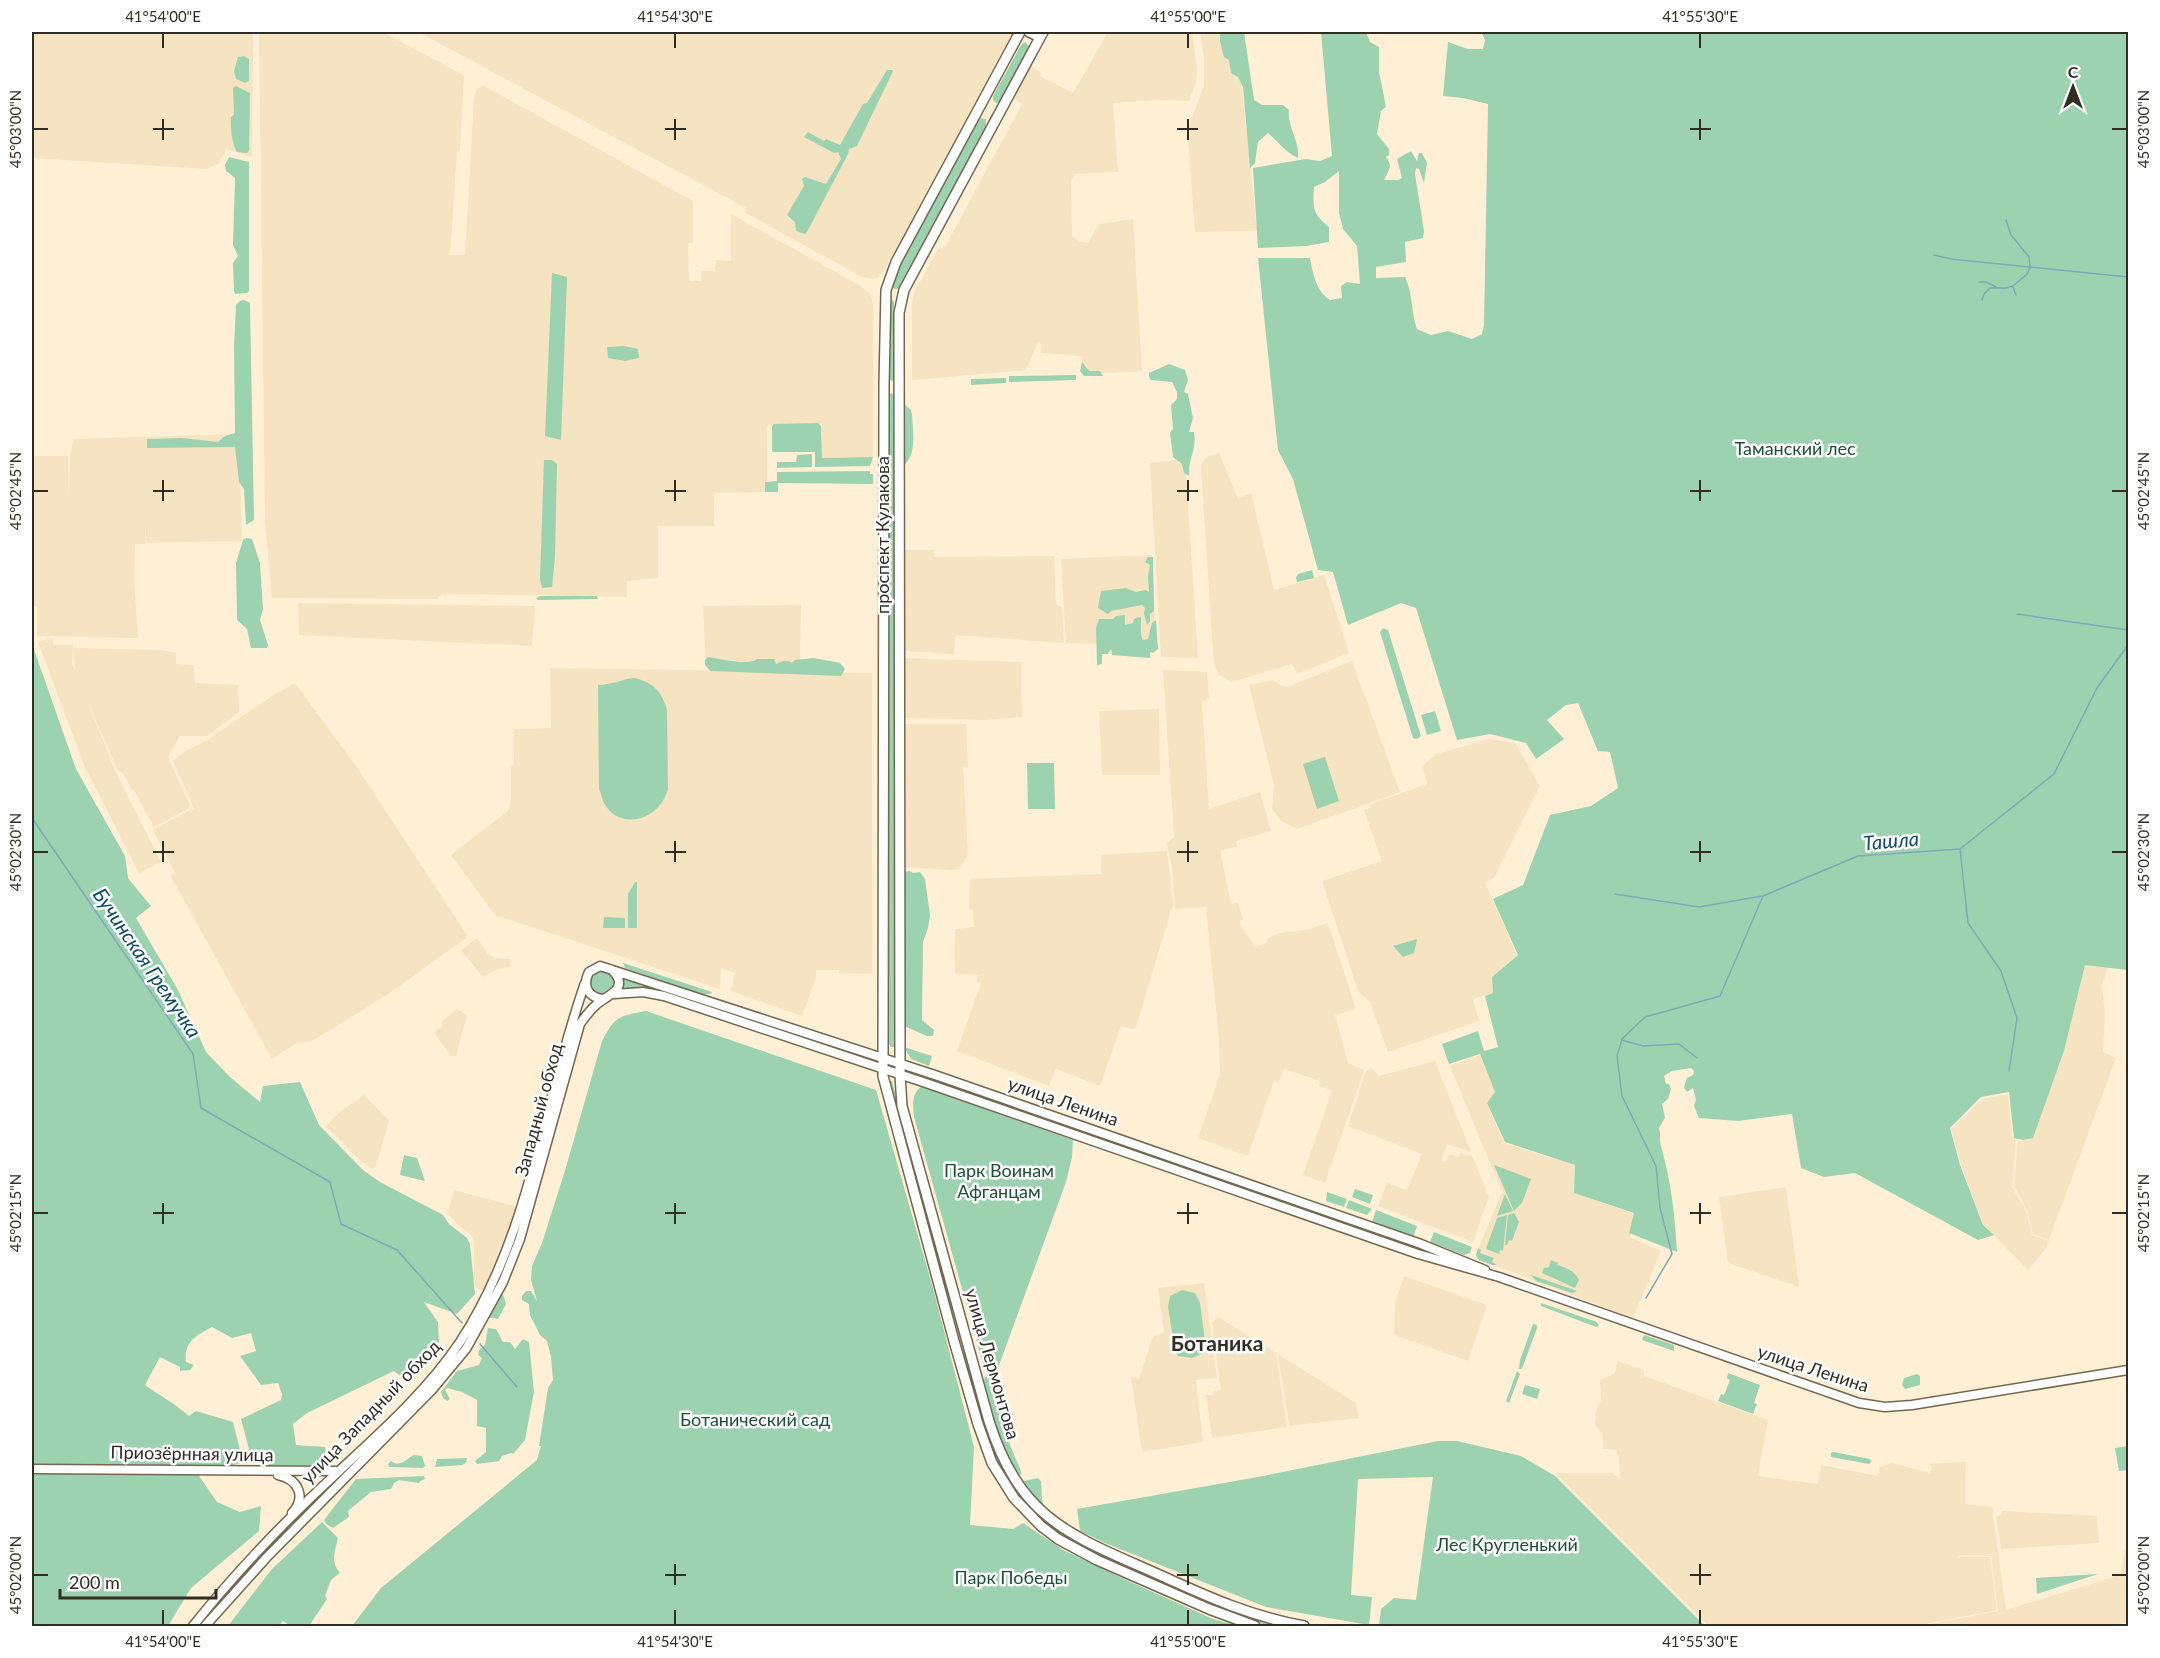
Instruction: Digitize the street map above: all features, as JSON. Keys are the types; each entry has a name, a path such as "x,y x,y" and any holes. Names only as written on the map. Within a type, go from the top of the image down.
{"main road":[{"name":"проспект Кулакова","path":"883,1069 886,290 896,262 1020,32"},
{"path":"1029,32 1042,34"},
{"name":"проспект Кулакова","path":"900,1075 899,317 902,296 1042,34"},
{"path":"978,110 996,120"},
{"path":"886,290 902,296"},
{"path":"594,968 612,969 618,979 614,994 604,999 593,997 586,988 585,982 589,972 594,968"},
{"name":"улица Ленина","path":"612,969 884,1058 1421,1244 1499,1277"},
{"name":"улица Западный обход","path":"193,1626 261,1550 338,1471 382,1430 437,1371 459,1343 491,1287 513,1234 568,1034 585,982"},
{"name":"улица Ленина","path":"614,994 644,992 664,996 883,1069 1418,1254 1499,1277 1873,1406 1897,1407 1919,1404 2128,1370"},
{"name":"Западный обход","path":"520,1239 576,1037 587,1014 604,999"},
{"name":"улица Лермонтова","path":"883,1069 884,1083 984,1443 1002,1480 1025,1511 1041,1526 1076,1550 1209,1609 1256,1626"},
{"name":"улица Лермонтова","path":"900,1075 903,1111 995,1439 1012,1475 1033,1504 1064,1530 1101,1550 1234,1608 1268,1619 1304,1626"},
{"name":"улица Западный обход","path":"206,1626 267,1557 431,1391 465,1349 503,1282 520,1239"},
{"path":"933,1262 945,1259"},
{"name":"Приозёрнная улица","path":"32,1469 351,1472"},
{"path":"260,1472 287,1477 293,1481 300,1492 300,1500 296,1509 271,1535 261,1550"}],"shaded area":[{"path":"32,32 253,32 252,157 226,149 219,164 207,169 32,158"},
{"path":"259,32 382,32 464,75 460,151 457,152 450,255 465,255 474,97 477,89 484,86 693,201 693,243 688,243 689,281 701,281 701,271 715,271 716,260 731,261 731,214 861,286 870,295 873,303 873,457 822,458 821,424 767,425 767,492 714,493 714,526 658,526 658,578 627,581 627,597 442,594 437,599 272,598 265,522"},
{"path":"418,32 1013,32 883,272 872,279 862,277 744,212 746,208"},
{"path":"1108,32 1192,32 1197,68 1196,83 1189,101 1154,100 1113,103 1118,172 1074,174 1071,182 1072,237 1088,243 1099,224 1133,219 1142,371 1088,374 1082,369 1082,356 1041,353 1042,344 1038,343 1026,370 912,380 912,302 915,291 938,249 945,247 1022,104 1012,98 1030,66 1041,72 1040,76 1073,93"},
{"path":"1200,32 1236,32 1257,231 1195,232 1188,139 1190,123 1204,86 1204,59"},
{"path":"239,434 242,541 146,543 145,517 145,544 135,544 134,579 138,638 37,636 37,606 32,606 32,456 68,456 69,501 70,457 73,439"},
{"path":"1219,453 1238,499 1251,493 1274,590 1324,575 1349,653 1297,674 1292,664 1231,682 1219,675 1214,666 1201,466 1206,457"},
{"path":"1185,459 1198,658 1161,657 1150,463"},
{"path":"902,550 933,550 934,557 1054,556 1056,605 1062,607 1064,643 955,635 954,654 906,651 903,646"},
{"path":"1152,555 1156,645 1066,643 1061,559"},
{"path":"298,603 535,606 532,646 299,635"},
{"path":"801,605 800,665 706,664 703,606"},
{"path":"52,638 54,645 73,645 72,664 75,670 74,648 161,650 176,653 176,664 194,665 195,683 238,685 239,712 207,736 180,736 168,757 191,807 154,827 134,790 123,773 117,769 86,698 117,775 161,862 139,873 84,765 38,642"},
{"path":"904,658 1021,662 1022,717 987,720 904,718"},
{"path":"1352,661 1400,792 1297,829 1281,821 1272,809 1274,784 1249,685 1273,680 1287,687"},
{"path":"550,668 872,673 872,974 816,970 816,977 802,1016 731,991 735,973 721,968 720,989 495,915 451,855 508,811 511,802 511,766 514,765 514,729 551,728"},
{"path":"1163,670 1207,672 1209,697 1202,702 1209,809 1260,792 1271,831 1236,841 1237,846 1220,851 1231,904 1238,903 1243,919 1239,922 1255,947 1266,943 1268,938 1280,933 1306,930 1328,923 1356,1009 1335,1015 1348,1063 1364,1070 1325,1183 1303,1175 1332,1091 1319,1086 1320,1081 1284,1069 1279,1082 1274,1081 1248,1156 1198,1138 1220,1075 1219,1040 1206,907 1175,909 1172,867 1167,843 1174,837"},
{"path":"295,683 358,769 467,935 387,995 312,1041 297,1043 272,1059 170,875 175,872 153,830 194,808 173,761 185,751 207,740"},
{"path":"1159,709 1160,775 1102,775 1099,711"},
{"path":"901,724 966,724 968,766 963,767 968,855 959,869 902,867"},
{"path":"1489,739 1515,743 1540,786 1494,878 1485,883 1517,955 1492,976 1493,993 1473,999 1479,1021 1388,1052 1370,1002 1358,991 1322,881 1382,861 1364,810 1370,808 1371,804 1427,784 1422,766 1436,754"},
{"path":"1167,851 1173,904 1135,1030 1121,1026 1100,1086 1056,1069 1049,1086 957,1051 981,983 976,981 979,975 955,974 955,929 974,927 973,910 969,909 970,879 1101,874 1101,855"},
{"path":"477,938 488,954 495,958 510,959 511,966 497,969 483,977 461,950"},
{"path":"2085,965 2108,967 2102,985 2105,1014 2103,1052 2116,1058 2049,1240 2033,1234 2027,1210 2014,1186 2018,1141 2033,1138 2064,1051"},
{"path":"457,1009 467,1015 456,1056 451,1056 434,1033 443,1026 441,1022"},
{"path":"1480,1055 1495,1092 1487,1104 1504,1143 1575,1165 1574,1193 1634,1214 1630,1237 1661,1251 1633,1318 1476,1258 1502,1192 1450,1066"},
{"path":"1435,1061 1471,1152 1447,1144 1442,1160 1446,1161 1449,1154 1458,1157 1461,1153 1473,1157 1489,1197 1473,1242 1378,1206 1387,1183 1407,1190 1422,1154 1348,1126 1366,1071 1371,1068 1379,1076"},
{"path":"2008,1094 2012,1136 2016,1139 2012,1187 2026,1211 2032,1235 2049,1241 2045,1250 2028,1270 1983,1224 1951,1129 1982,1099"},
{"path":"364,1095 389,1121 375,1169 365,1165 326,1126 340,1112"},
{"path":"1786,1187 1799,1287 1728,1263 1719,1197"},
{"path":"454,1190 518,1207 510,1234 485,1292 476,1288 474,1283 474,1238 447,1214"},
{"path":"1404,1276 1487,1305 1468,1361 1394,1335 1395,1303"},
{"path":"1204,1283 1217,1378 1196,1380 1203,1442 1142,1452 1131,1377 1139,1379 1153,1336 1164,1333 1158,1288"},
{"path":"1218,1317 1276,1353 1287,1427 1212,1438 1206,1395 1213,1395 1214,1391 1221,1390 1212,1322"},
{"path":"1278,1354 1356,1403 1359,1418 1289,1426"},
{"path":"1618,1361 1644,1370 1644,1376 1768,1420 1758,1476 1818,1484 1821,1465 1878,1476 1880,1467 1892,1463 1930,1473 1932,1466 1928,1464 1966,1462 1965,1504 1992,1507 2006,1610 2120,1575 2125,1550 2128,1550 2128,1622 2112,1626 1920,1626 1998,1611 1991,1556 1962,1555 1957,1557 1990,1557 1997,1610 1915,1626 1708,1626 1555,1473 1612,1473 1620,1479 1617,1450 1603,1449 1603,1436 1595,1424 1596,1410 1601,1400 1600,1380 1614,1374"},
{"path":"2002,1511 2097,1516 2099,1543 2001,1549 1996,1516 2002,1515"}],"green space":[{"path":"1220,32 1244,32 1254,100 1262,105 1283,105 1289,110 1298,158 1268,133 1258,142 1255,163 1250,168 1243,87 1238,77 1231,73 1229,60 1224,57"},
{"name":"Таманский лес","path":"1321,32 1366,32 1370,42 1379,47 1379,72 1386,107 1381,111 1377,134 1389,149 1389,155 1386,157 1390,166 1384,180 1402,178 1397,159 1411,151 1417,161 1419,153 1422,153 1427,163 1424,183 1419,169 1416,168 1415,174 1424,231 1423,238 1405,242 1406,262 1376,267 1376,278 1405,277 1417,329 1431,335 1448,331 1472,339 1482,334 1484,325 1488,104 1443,96 1448,42 1468,49 1483,49 1485,40 1481,32 2128,32 2128,970 2085,965 2064,1051 2033,1138 2023,1140 2014,1138 2009,1092 1981,1097 1950,1128 1960,1165 1983,1225 1994,1235 1978,1240 1855,1173 1824,1177 1801,1168 1792,1114 1738,1121 1699,1118 1694,1106 1696,1100 1693,1088 1687,1092 1684,1087 1687,1078 1693,1075 1694,1071 1691,1068 1672,1071 1664,1076 1666,1084 1669,1084 1671,1089 1668,1099 1662,1104 1665,1118 1659,1128 1672,1198 1677,1252 1629,1233 1634,1213 1574,1193 1575,1165 1505,1142 1487,1103 1495,1092 1480,1054 1449,1064 1442,1044 1478,1031 1484,1051 1498,1047 1485,996 1493,993 1492,977 1518,955 1493,899 1523,885 1550,815 1591,806 1618,788 1610,752 1598,751 1578,703 1566,705 1547,720 1564,739 1536,759 1526,743 1490,734 1457,740 1416,608 1401,603 1348,625 1333,572 1318,570 1293,479 1278,450 1258,258 1310,258 1318,287 1330,300 1342,298 1341,286 1347,282 1360,284 1357,246 1343,229 1339,213 1339,171 1314,187 1315,210 1319,218 1329,227 1329,242 1306,246 1258,248 1253,168 1306,159 1320,161 1332,156"},
{"path":"1025,42 1030,47 1001,102 996,103 993,96 1021,45"},
{"path":"244,56 249,59 249,81 245,83 236,79 234,71 238,57"},
{"path":"887,70 893,71 857,146 849,149 807,232 805,234 796,231 795,222 787,215 804,186 802,179 805,177 826,184 841,159 838,152 834,153 804,137 808,132 824,141 826,139 840,145 863,104 867,103"},
{"path":"236,86 250,93 249,151 247,153 237,152 232,135 233,88"},
{"path":"979,118 986,119 986,131 901,288 893,288 892,284 900,263"},
{"path":"229,157 249,162 249,291 247,293 235,294 234,291 233,263 238,256 233,245 235,178 226,171 225,165"},
{"path":"552,273 567,277 561,440 545,436"},
{"path":"244,300 250,303 254,520 246,525 244,489 239,482 235,447 147,448 147,439 182,438 218,442 225,436 235,433 236,305"},
{"path":"889,300 894,301 895,378 893,381 888,379"},
{"path":"624,346 638,349 639,358 625,361 608,358 607,347"},
{"path":"1082,362 1089,371 1100,371 1103,376 1084,376 1080,371"},
{"path":"1169,364 1185,370 1188,380 1184,392 1188,394 1193,418 1189,432 1194,432 1195,438 1189,476 1184,473 1182,464 1173,457 1170,433 1173,429 1171,405 1177,399 1177,392 1172,382 1151,380 1149,377 1149,373"},
{"path":"1076,375 1076,380 1009,382 1009,376"},
{"path":"1006,378 1006,383 971,385 971,379"},
{"path":"891,393 896,396 896,1045 894,1047 889,1044 889,396"},
{"path":"904,404 911,410 912,415 913,449 904,465"},
{"path":"818,423 821,426 822,458 873,457 870,466 815,467 815,452 773,452 772,426 774,424"},
{"path":"812,454 812,467 777,468 777,462 796,462 797,455"},
{"path":"544,460 552,460 557,464 552,587 542,588 540,579"},
{"path":"870,471 870,474 873,474 873,484 778,483 778,492 765,492 765,482 777,481 777,472"},
{"path":"252,539 260,563 263,609 260,620 267,648 251,648 247,629 237,620 236,563 243,540"},
{"path":"1148,557 1153,557 1154,611 1150,614 1150,621 1147,625 1145,608 1142,605 1111,611 1108,614 1098,608 1101,591 1126,588 1136,592 1145,590 1149,592 1150,565 1145,562"},
{"path":"1312,570 1314,578 1297,582 1298,574"},
{"path":"540,596 597,596 598,599 538,600 536,598"},
{"path":"1125,615 1125,625 1133,623 1134,619 1141,618 1143,640 1148,639 1152,623 1156,620 1158,649 1153,653 1150,652 1150,658 1112,655 1111,649 1108,654 1102,654 1102,664 1097,665 1096,628 1099,619 1113,619 1116,616"},
{"path":"1383,628 1388,630 1421,736 1417,739 1413,738 1380,632"},
{"path":"32,644 76,769 125,856 128,878 151,906 136,918 178,990 206,1052 230,1077 260,1102 263,1086 300,1082 319,1125 363,1170 380,1182 443,1215 449,1224 467,1238 470,1244 475,1294 457,1314 424,1302 438,1322 439,1342 404,1379 394,1371 307,1413 293,1424 296,1445 325,1447 329,1465 269,1466 268,1450 251,1457 241,1419 281,1400 282,1394 278,1383 261,1385 240,1356 256,1351 251,1333 232,1338 212,1327 201,1333 192,1340 187,1349 186,1362 194,1365 190,1370 180,1371 180,1367 160,1357 145,1385 189,1416 196,1411 233,1422 243,1462 199,1476 217,1502 240,1512 261,1506 259,1531 191,1588 168,1626 32,1626"},
{"path":"708,657 741,662 774,659 776,664 814,658 840,663 845,669 841,676 710,671 705,665"},
{"path":"635,678 647,682 656,689 667,710 668,789 664,800 648,815 629,819 611,812 604,803 599,789 598,685"},
{"path":"1435,711 1441,731 1427,735 1421,715"},
{"path":"1325,757 1339,801 1317,809 1303,764"},
{"path":"1027,763 1054,763 1055,809 1028,809"},
{"path":"903,872 920,872 925,879 930,915 923,942 922,1020 934,1030 933,1036 927,1036 904,1026"},
{"path":"637,882 637,928 628,928 628,894"},
{"path":"604,917 625,918 625,928 603,928"},
{"path":"1417,939 1414,953 1403,957 1393,946"},
{"path":"623,963 712,992 702,994 625,968"},
{"path":"602,971 611,974 614,983 611,992 602,995 593,992 590,983 593,974"},
{"path":"622,976 871,1059 869,1061 660,991 644,988 622,990"},
{"name":"Ботанический сад","path":"646,1011 876,1090 933,1288 974,1447 970,1525 1013,1529 1023,1523 1063,1550 1213,1619 1239,1626 352,1626 381,1588 537,1460 541,1446 539,1446 548,1388 553,1380 551,1357 547,1341 540,1335 530,1315 529,1304 522,1300 522,1296 526,1291 531,1291 537,1301 531,1280 532,1266 542,1243 564,1174 602,1041 619,1018"},
{"path":"904,1047 932,1056 929,1066 911,1059"},
{"path":"922,1075 1191,1168 1190,1171 921,1078"},
{"path":"888,1081 892,1081 939,1259 936,1259"},
{"name":"Парк Воинам Афганцам","path":"922,1086 1073,1140 1072,1157 1066,1182 998,1368 985,1371 914,1117 914,1096"},
{"path":"404,1155 417,1158 425,1181 400,1175"},
{"path":"1494,1165 1531,1179 1522,1203 1514,1211"},
{"path":"1205,1173 1441,1255 1440,1258 1204,1176"},
{"path":"1355,1189 1373,1195 1370,1204 1352,1197"},
{"path":"1327,1192 1347,1199 1344,1207 1326,1201"},
{"path":"1505,1194 1513,1211 1497,1216"},
{"path":"1349,1200 1372,1209 1367,1215 1346,1208"},
{"path":"1376,1210 1417,1226 1413,1238 1372,1222"},
{"path":"1514,1213 1519,1222 1512,1241 1509,1240 1505,1245 1508,1215"},
{"path":"1507,1215 1503,1251 1500,1250 1499,1254 1486,1249 1497,1218"},
{"path":"1434,1232 1472,1247 1470,1253 1464,1255 1430,1242"},
{"path":"1478,1248 1481,1250 1480,1253 1494,1258 1492,1262 1497,1265 1479,1260 1476,1255"},
{"path":"1551,1260 1558,1263 1557,1267 1562,1266 1575,1274 1579,1280 1575,1288 1542,1273 1544,1268 1549,1267"},
{"path":"938,1263 942,1263 992,1440 1011,1479 1040,1515 1070,1538 1105,1557 1218,1605 1285,1626 1270,1626 1231,1614 1098,1557 1043,1523 1017,1496 996,1461 982,1423"},
{"path":"1531,1275 1577,1291 1572,1293 1536,1281"},
{"path":"1182,1290 1195,1293 1200,1303 1206,1348 1204,1353 1192,1358 1178,1356 1175,1351 1168,1307 1170,1296"},
{"path":"502,1291 506,1304 498,1319 487,1317"},
{"path":"1541,1303 1597,1322 1599,1326 1596,1327 1541,1306"},
{"path":"1533,1324 1537,1325 1537,1328 1522,1369 1519,1369 1520,1360"},
{"path":"488,1328 496,1329 503,1342 510,1342 515,1349 523,1339 529,1342 534,1392 525,1440 513,1454 502,1456 499,1461 477,1464 475,1461 486,1452 486,1428 477,1426 477,1400 462,1392 447,1388 445,1390 450,1399 447,1401 441,1392 457,1371 479,1365 482,1358 478,1355 479,1350 485,1345"},
{"path":"1644,1335 1674,1345 1674,1351 1642,1340"},
{"path":"1517,1371 1520,1374 1509,1403 1506,1401"},
{"path":"1728,1373 1760,1385 1753,1414 1718,1401 1721,1394 1724,1395 1730,1380 1727,1378"},
{"path":"1917,1374 1920,1376 1920,1385 1905,1389 1902,1385 1904,1378"},
{"path":"997,1375 1010,1445 1021,1475 1017,1475 1010,1465 989,1407 983,1383 985,1377"},
{"path":"1525,1385 1540,1389 1537,1399 1522,1394"},
{"name":"Лес Кругленький","path":"1438,1441 1457,1441 1521,1456 1555,1476 1705,1626 1379,1626 1381,1609 1394,1598 1416,1600 1433,1477 1358,1479 1351,1595 1372,1597 1369,1625 1266,1607 1080,1531 1077,1509 1258,1477"},
{"path":"2128,1446 2128,1470 2119,1471 2115,1448"},
{"path":"1833,1452 1870,1459 1871,1462 1869,1464 1831,1457"},
{"path":"414,1455 422,1456 425,1466 423,1468 389,1467 388,1464 391,1461 398,1464"},
{"path":"467,1458 466,1463 462,1465 435,1467 437,1459"},
{"path":"424,1476 425,1479 419,1483 399,1480 391,1489 371,1492 348,1511 349,1517 333,1528 324,1520 356,1479"},
{"path":"1038,1478 1041,1481 1044,1506 1063,1524 1040,1504 1029,1492 1024,1481"},
{"path":"322,1522 338,1538 334,1561 340,1573 331,1580 325,1596 327,1599 309,1626 291,1626 283,1621 279,1626 228,1626 271,1570"},
{"path":"282,1534 202,1626 198,1626 235,1582"},
{"path":"2098,1574 2037,1594 2036,1578"}],"waterway":[{"path":"1982,300 1990,288 2013,286 2027,274 2030,267 2029,257 2011,235 2006,220"},
{"path":"1934,255 1951,259 2128,277"},
{"path":"1979,282 1986,282 1998,288"},
{"path":"2013,287 2016,295"},
{"path":"2017,614 2128,630"},
{"name":"Ташла","path":"1646,1298 1672,1254 1660,1208 1656,1166 1622,1096 1617,1056 1622,1039 1645,1017 1720,996 1763,896 1858,856 1960,849 2054,774 2097,688 2128,645"},
{"name":"Бучинская Гремучка","path":"32,818 193,1054 201,1108 330,1182 341,1224 397,1250 462,1323"},
{"path":"1960,849 1968,923 2001,971 2017,1018 2009,1071"},
{"path":"1615,894 1699,907 1762,896"},
{"path":"1622,1040 1643,1046 1679,1044 1697,1058"},
{"path":"480,1344 517,1387"}],"district":[{"name":"Ботаника","path":"1217,1344"}],"park label":[{"name":"Парк Победы","path":"1011,1578"}]}
